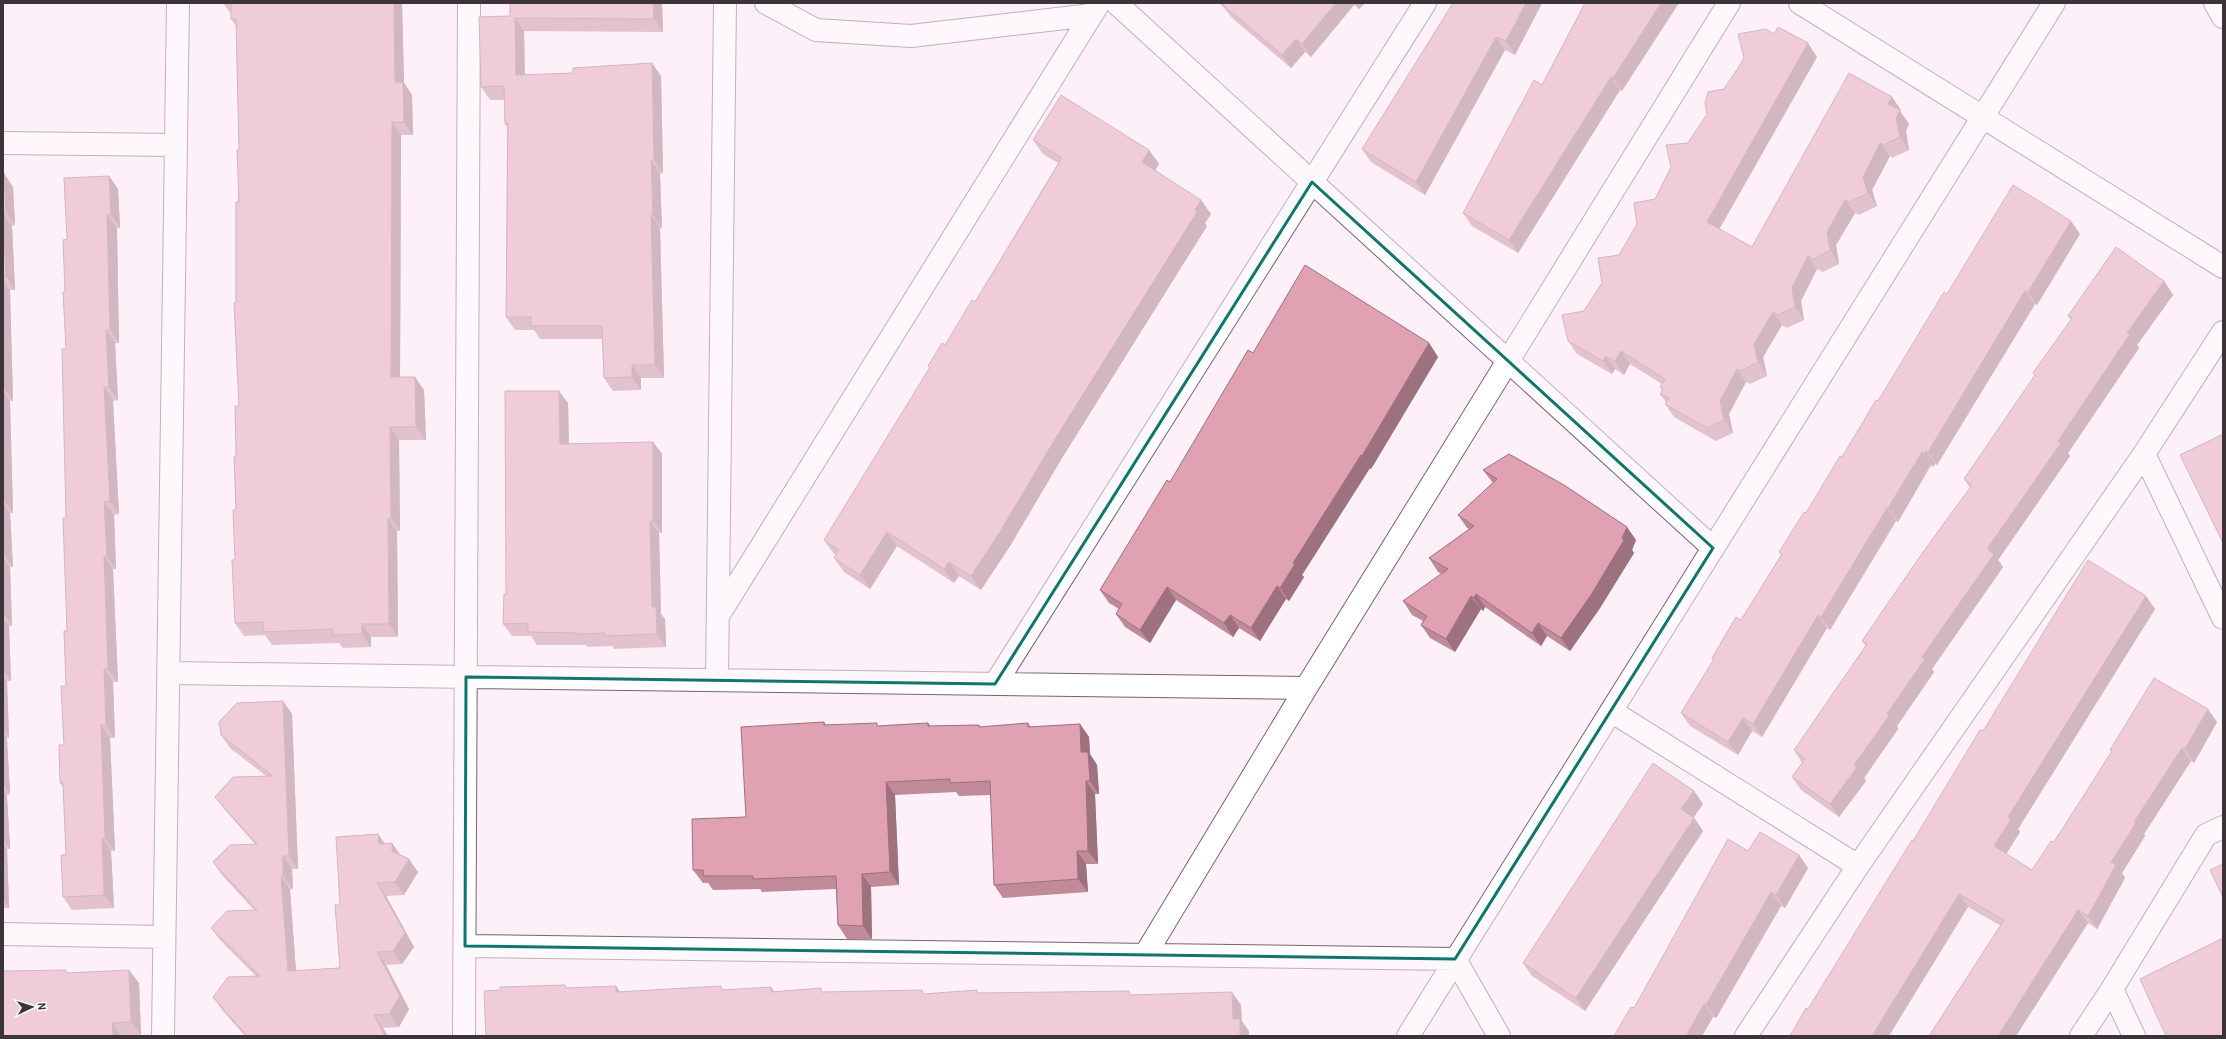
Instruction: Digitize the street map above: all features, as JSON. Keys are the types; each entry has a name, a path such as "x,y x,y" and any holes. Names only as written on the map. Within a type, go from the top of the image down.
{"street":[{"path":"163,1036 178,3"},
{"path":"464,1036 470,3"},
{"path":"717,680 725,3"},
{"path":"766,3 816,30 911,36 1095,9"},
{"path":"1116,3 1713,548"},
{"path":"995,684 1425,3"},
{"path":"1145,955 1306,688 1729,3"},
{"path":"1800,3 2223,267"},
{"path":"1408,1036 2054,3"},
{"path":"2215,3 2223,17"},
{"path":"718,616 1095,9"},
{"path":"3,143 176,145"},
{"path":"1746,1036 1858,866 2144,454 2223,332"},
{"path":"2144,454 2223,618"},
{"path":"168,673 1306,688"},
{"path":"1611,712 1858,866"},
{"path":"2081,1036 2112,990 2206,835 2223,827"},
{"path":"3,934 164,937"},
{"path":"465,946 1455,959"},
{"path":"1455,959 1499,1036"},
{"path":"2112,990 2134,1036"}],"highlighted area":[{"path":"1312,182 1713,548 1455,959 465,946 466,677 995,684"}],"building":[{"path":"231,3 394,3 395,82 403,82 404,122 392,122 391,377 415,377 416,427 390,427 391,518 388,518 389,624 362,624 362,634 333,635 333,629 263,632 263,622 235,623 232,560 235,560 233,510 236,509 234,457 236,457 235,406 239,406 234,303 236,303 236,202 239,202 237,150 239,150 236,19 231,19"},
{"path":"510,3 653,3 654,19 515,18 516,75 573,73 573,68 652,63 654,160 651,160 653,215 651,215 655,365 632,365 632,377 604,378 602,326 531,326 531,317 506,317 508,123 505,124 504,86 481,87 479,17 510,16"},
{"path":"1224,3 1336,3 1302,44 1296,39 1282,55 1223,5"},
{"path":"1453,3 1526,3 1506,41 1496,37 1416,182 1362,149"},
{"path":"1585,3 1661,3 1613,78 1611,77 1509,240 1463,213 1534,80 1542,85"},
{"path":"1778,27 1808,43 1707,222 1752,247 1849,73 1892,97 1888,104 1900,110 1896,118 1900,137 1883,145 1880,143 1863,177 1868,193 1850,202 1845,200 1827,232 1830,250 1814,259 1808,256 1792,288 1795,307 1778,315 1773,312 1754,344 1758,362 1741,371 1737,369 1720,401 1724,420 1707,428 1665,404 1669,398 1660,394 1663,389 1660,387 1665,379 1621,351 1615,362 1606,356 1603,361 1568,341 1562,315 1584,311 1602,283 1598,258 1619,255 1637,224 1634,203 1655,199 1671,167 1666,145 1688,143 1707,114 1705,103 1708,92 1724,89 1738,68 1744,58 1738,34 1766,29 1774,34"},
{"path":"1061,95 1149,150 1142,162 1201,200 1195,210 1197,212 1052,444 1000,532 971,576 949,562 944,569 887,532 860,575 834,558 839,550 824,540 930,367 928,366 942,343 945,345 972,300 975,302 1062,158 1033,140"},
{"path":"4,173 6,212 3,212"},
{"path":"109,176 111,214 107,215 110,330 106,330 109,387 104,387 110,501 104,502 107,556 104,556 108,669 104,669 106,725 101,725 105,838 102,838 104,895 63,897 61,855 66,855 63,783 60,783 59,745 64,745 61,686 66,686 64,631 67,631 63,518 66,518 62,349 66,349 63,292 65,292 63,240 67,239 64,178"},
{"path":"2013,185 2071,221 2028,292 2025,291 1928,452 1926,451 1924,454 1922,452 1821,617 1818,615 1753,724 1743,718 1728,742 1681,713 1714,659 1712,658 1736,617 1741,620 1782,554 1779,552 1804,512 1806,513 1840,456 1842,457 1876,400 1878,401 1944,292 1947,294"},
{"path":"3,218 6,276 3,276"},
{"path":"2116,247 2164,281 2127,333 2130,334 2058,441 2061,443 1987,549 1994,554 1922,657 1925,659 1887,714 1889,716 1854,765 1857,767 1830,804 1792,777 1805,759 1794,750 1867,644 1862,641 1923,552 1972,485 1964,479 2035,375 2033,373 2072,318 2068,316"},
{"path":"1305,265 1429,343 1362,456 1361,455 1293,563 1295,564 1280,588 1277,586 1251,628 1230,615 1224,623 1167,587 1140,630 1116,614 1122,604 1100,590 1167,480 1170,482 1248,350 1253,353"},
{"path":"3,361 4,388 3,388"},
{"path":"505,391 559,391 560,444 653,442 653,521 650,521 652,607 656,607 657,634 605,636 605,633 579,634 528,632 528,623 503,624 504,594 506,594"},
{"path":"2223,434 2223,543 2180,455"},
{"path":"1509,454 1564,485 1627,527 1622,538 1624,540 1591,595 1561,638 1538,623 1532,633 1476,594 1474,598 1471,596 1446,639 1421,625 1427,616 1403,601 1448,569 1429,558 1474,526 1458,515 1497,479 1483,470"},
{"path":"3,463 4,500 3,500"},
{"path":"2088,560 2146,596 2008,817 2011,819 1994,846 2032,870 2051,841 2054,842 2112,751 2110,750 2154,678 2208,709 2185,749 2182,748 2134,822 2136,823 2111,862 2116,865 2088,916 2078,910 1998,1036 1929,1036 2004,920 1959,894 1872,1036 1790,1036 1806,1008 1808,1009 1912,840 1913,841 1980,730 1983,731"},
{"path":"283,701 289,856 283,856 283,876 281,876 288,971 340,968 335,905 340,905 336,837 378,834 379,844 392,843 392,851 409,859 395,882 377,883 405,933 393,951 377,952 400,996 389,1014 374,1015 385,1036 247,1036 213,997 228,977 260,976 211,928 227,911 257,910 213,862 230,845 257,844 215,797 233,777 273,776 221,735 219,722 237,703"},
{"path":"824,722 824,725 877,723 877,726 928,723 928,726 979,725 979,727 1028,723 1028,727 1080,724 1081,752 1088,752 1090,781 1086,781 1088,851 1077,851 1078,879 994,885 990,781 950,783 950,779 886,782 890,872 862,874 863,926 838,925 836,876 753,879 753,876 704,876 703,870 693,870 692,819 746,817 741,727"},
{"path":"1653,763 1694,791 1681,809 1694,818 1576,998 1523,963"},
{"path":"1760,832 1799,855 1776,895 1771,892 1706,1005 1704,1004 1686,1036 1614,1036 1631,1007 1634,1008 1728,839 1748,851"},
{"path":"2223,864 2223,897 2210,870"},
{"path":"2223,938 2223,1036 2166,1036 2140,979"},
{"path":"66,970 66,973 129,970 131,1022 112,1023 113,1036 3,1036 3,971"},
{"path":"565,985 566,988 616,986 616,992 721,986 722,990 771,987 771,992 821,988 821,992 922,990 923,994 977,990 977,993 1129,991 1130,995 1232,992 1233,1019 1240,1018 1240,1036 486,1036 484,991 500,990 500,987"}]}
